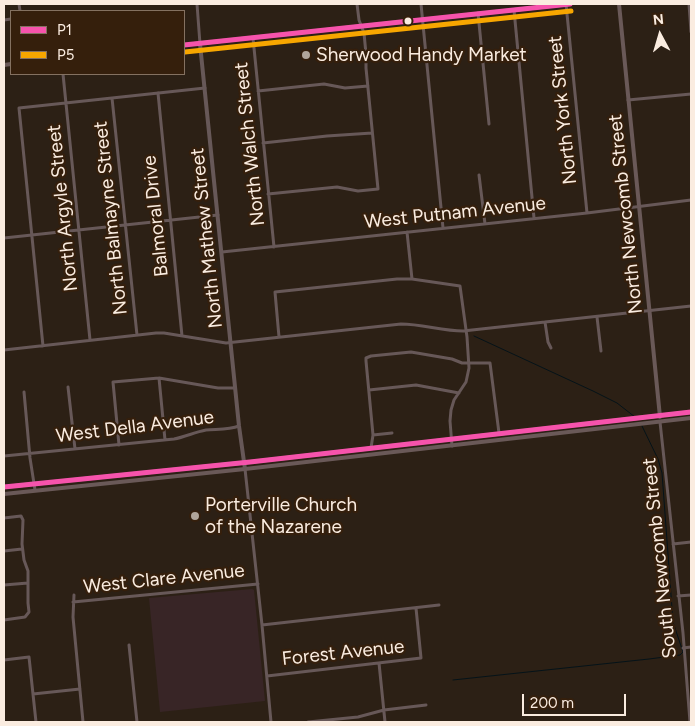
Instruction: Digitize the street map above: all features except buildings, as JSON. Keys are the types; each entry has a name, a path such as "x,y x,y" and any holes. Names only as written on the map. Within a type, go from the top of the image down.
{"main road":[{"path":"185,45 567,4"},
{"name":"North Newcomb Street","path":"619,4 660,422"},
{"path":"4,487 691,412"},
{"path":"4,494 246,469 691,418"}],"street":[{"name":"North Mathew Street","path":"196,4 239,426 246,469"},
{"path":"268,194 337,187 358,191 378,189 364,33 359,20 357,4"},
{"path":"421,4 443,228"},
{"name":"North York Street","path":"567,4 587,213"},
{"path":"689,4 691,32"},
{"path":"514,10 534,218"},
{"path":"478,13 489,124"},
{"name":"North Walch Street","path":"253,38 274,246"},
{"name":"North Argyle Street","path":"63,75 90,340"},
{"path":"258,91 324,84 344,88 368,86"},
{"path":"43,346 19,108 205,88"},
{"name":"Balmoral Drive","path":"158,93 182,336"},
{"path":"628,100 691,94"},
{"name":"North Balmayne Street","path":"112,98 136,335"},
{"path":"263,143 372,133"},
{"path":"479,175 485,224"},
{"name":"West Putnam Avenue","path":"222,252 691,200"},
{"path":"4,238 218,215"},
{"path":"407,232 412,279"},
{"path":"279,337 275,292 387,279 412,279 460,286 469,363 467,378 454,400 450,414 452,446"},
{"path":"4,350 160,333 231,343 400,324 420,325 451,331 466,331 691,306"},
{"path":"597,316 601,352"},
{"path":"545,322 548,342 551,348"},
{"path":"371,448 372,435 366,358 371,356 411,352 469,363 490,363 499,433"},
{"path":"119,445 113,382 159,378 218,388 235,388"},
{"path":"159,378 165,440"},
{"path":"369,390 416,385 458,394"},
{"path":"68,387 75,449"},
{"path":"24,392 30,454 36,490"},
{"name":"South Newcomb Street","path":"660,422 683,633 690,722"},
{"name":"West Della Avenue","path":"4,456 165,440 185,437 204,431 239,426"},
{"path":"372,435 392,432"},
{"path":"246,469 271,722"},
{"path":"4,518 21,516 23,524 22,549 28,571 29,612 25,617 4,620"},
{"path":"673,544 691,542"},
{"path":"4,551 22,549"},
{"path":"4,585 28,582"},
{"name":"West Clare Avenue","path":"73,602 258,584"},
{"path":"74,595 73,617 84,722"},
{"path":"678,596 691,595"},
{"path":"262,625 439,605"},
{"name":"Forest Avenue","path":"267,676 421,658 416,608"},
{"path":"129,645 137,722"},
{"path":"683,648 691,647"},
{"path":"4,660 29,657 36,722"},
{"path":"379,663 385,722"},
{"path":"33,694 80,690"},
{"path":"308,722 358,717 384,710 426,705"}],"shaded area":[{"path":"254,590 265,701 160,712 149,598"}],"waterway":[{"path":"474,336 617,403 635,417"},
{"path":"453,680 649,659 680,655 683,652 673,622 662,473 658,459 642,426"}],"transit line":[{"name":"P1","path":"185,45 570,4"},
{"name":"P5","path":"185,52 571,11"},
{"name":"P1","path":"4,487 250,462 691,412"}],"place":[{"name":"Sherwood Handy Market","path":"306,55"},
{"name":"Porterville Church of the Nazarene","path":"195,516"}]}
